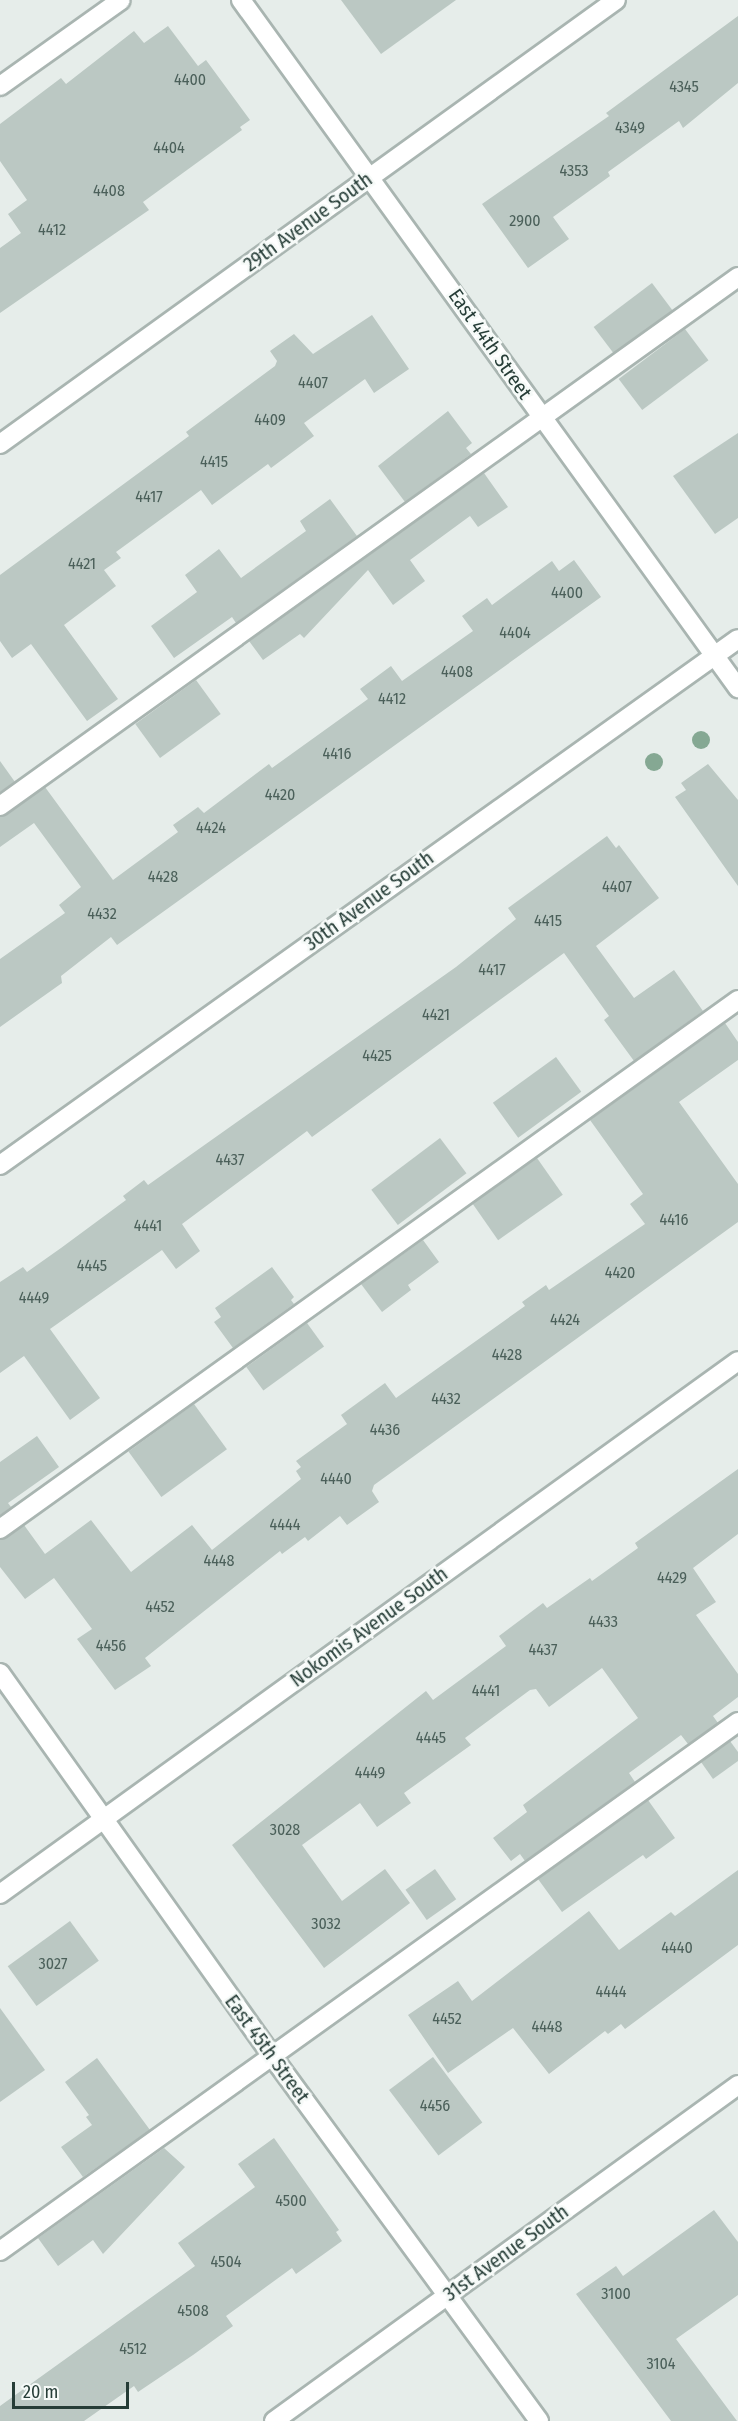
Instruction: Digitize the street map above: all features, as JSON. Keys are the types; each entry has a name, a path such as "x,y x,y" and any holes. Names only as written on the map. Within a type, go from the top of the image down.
{"street":[{"path":"0,86 121,0"},
{"name":"East 44th Street","path":"241,0 371,176 541,417 738,688"},
{"name":"29th Avenue South","path":"0,444 616,0"},
{"path":"0,806 738,277"},
{"name":"30th Avenue South","path":"0,1165 738,639"},
{"path":"0,1529 738,1000"},
{"name":"Nokomis Avenue South","path":"0,1894 738,1361"},
{"name":"East 45th Street","path":"0,1673 272,2056 539,2421"},
{"path":"0,2251 738,1722"},
{"name":"31st Avenue South","path":"274,2421 738,2085"}],"building":[{"path":"341,0 456,0 381,54"},
{"path":"738,16 738,83 683,128 679,121 608,172 610,176 553,217 569,239 528,268 482,204 609,116 606,113"},
{"path":"168,26 198,66 206,60 250,120 240,127 242,130 143,202 149,210 0,313 0,248 21,233 8,214 27,200 0,161 0,124 61,78 66,84 134,31 144,43"},
{"path":"652,283 672,310 614,354 594,327"},
{"path":"372,315 409,369 374,393 365,379 304,423 314,436 271,468 268,464 212,505 201,490 116,552 121,558 104,570 116,586 64,625 118,699 87,721 31,644 12,658 0,641 0,575 189,436 186,432 275,366 277,361 270,351 294,334 313,354"},
{"path":"685,329 708,360 642,410 619,379"},
{"path":"448,411 472,443 466,448 471,454 405,502 378,466"},
{"path":"738,433 738,518 715,534 673,476"},
{"path":"484,473 508,507 478,527 470,516 410,560 425,581 393,605 368,570 304,638 300,634 263,660 249,641"},
{"path":"330,499 357,536 236,623 232,617 174,658 151,626 197,592 185,575 219,549 241,578 306,531 300,521"},
{"path":"574,560 601,597 117,945 111,937 61,976 62,983 0,1027 0,959 65,913 59,905 81,887 34,823 0,847 0,817 45,787 113,880 178,832 173,825 198,807 204,813 269,764 272,768 368,699 360,689 391,666 402,681 473,631 462,616 487,598 492,605 552,561 559,571"},
{"path":"196,680 221,714 160,758 135,724"},
{"path":"0,761 15,782 0,792"},
{"path":"708,764 738,800 738,886 675,797 686,790 681,783"},
{"path":"607,836 616,848 619,845 659,898 596,946 634,998 674,970 703,1011 634,1061 604,1020 609,1016 564,953 312,1137 307,1131 182,1224 200,1251 176,1269 162,1250 50,1329 100,1398 70,1420 24,1356 0,1373 0,1282 23,1267 27,1272 126,1200 123,1196 144,1180 148,1185 456,967 516,919 508,908"},
{"path":"725,1023 738,1042 738,1060 679,1102 738,1184 738,1222 374,1485 372,1491 379,1502 347,1525 340,1516 308,1541 305,1537 282,1554 280,1551 145,1658 151,1666 115,1690 77,1639 92,1629 54,1578 25,1599 0,1567 0,1540 24,1525 45,1554 91,1520 131,1572 192,1525 212,1550 301,1479 296,1471 301,1467 296,1461 347,1424 341,1415 385,1383 396,1398 525,1306 522,1302 546,1285 549,1290 645,1224 630,1204 643,1194 590,1120"},
{"path":"556,1057 581,1092 518,1138 493,1103"},
{"path":"440,1138 466,1173 398,1225 371,1190"},
{"path":"537,1158 563,1195 498,1240 472,1203"},
{"path":"423,1240 439,1262 408,1285 411,1290 382,1312 361,1284"},
{"path":"272,1267 294,1297 291,1300 294,1304 233,1348 214,1322 221,1317 215,1308"},
{"path":"307,1323 324,1346 263,1391 246,1367"},
{"path":"194,1404 227,1449 161,1497 128,1452"},
{"path":"37,1436 59,1467 8,1503 11,1507 0,1515 0,1462"},
{"path":"738,1469 738,1534 693,1568 716,1602 696,1615 738,1674 738,1697 713,1716 718,1723 688,1744 681,1735 629,1773 635,1782 525,1861 520,1854 511,1861 493,1838 527,1812 523,1805 638,1718 602,1668 549,1707 536,1689 530,1690 465,1738 471,1745 404,1793 411,1803 377,1827 360,1803 302,1845 342,1901 385,1869 410,1903 324,1968 232,1845 426,1691 433,1700 506,1646 499,1636 543,1603 547,1608 590,1578 592,1581 638,1548 635,1543"},
{"path":"730,1741 738,1752 738,1761 713,1779 701,1762"},
{"path":"648,1800 675,1838 646,1859 643,1855 562,1912 538,1879"},
{"path":"435,1869 456,1899 427,1920 406,1890"},
{"path":"738,1870 738,1945 625,2029 621,2024 608,2034 605,2031 549,2074 513,2028 448,2073 408,2015 458,1981 472,2001 589,1911 619,1950 671,1912 675,1916"},
{"path":"70,1921 99,1961 37,2006 8,1966"},
{"path":"0,2008 45,2070 0,2102"},
{"path":"433,2057 482,2122 438,2156 389,2090"},
{"path":"97,2058 150,2130 83,2177 61,2147 92,2125 86,2117 89,2115 65,2082"},
{"path":"274,2138 339,2230 336,2232 342,2241 296,2274 292,2268 226,2316 233,2326 193,2355 138,2392 134,2386 84,2421 0,2421 0,2406 195,2266 178,2243 255,2187 238,2164"},
{"path":"164,2148 185,2167 103,2254 93,2240 58,2266 38,2238"},
{"path":"714,2210 738,2242 738,2295 676,2339 737,2421 671,2421 576,2294 616,2266 623,2276"}]}
